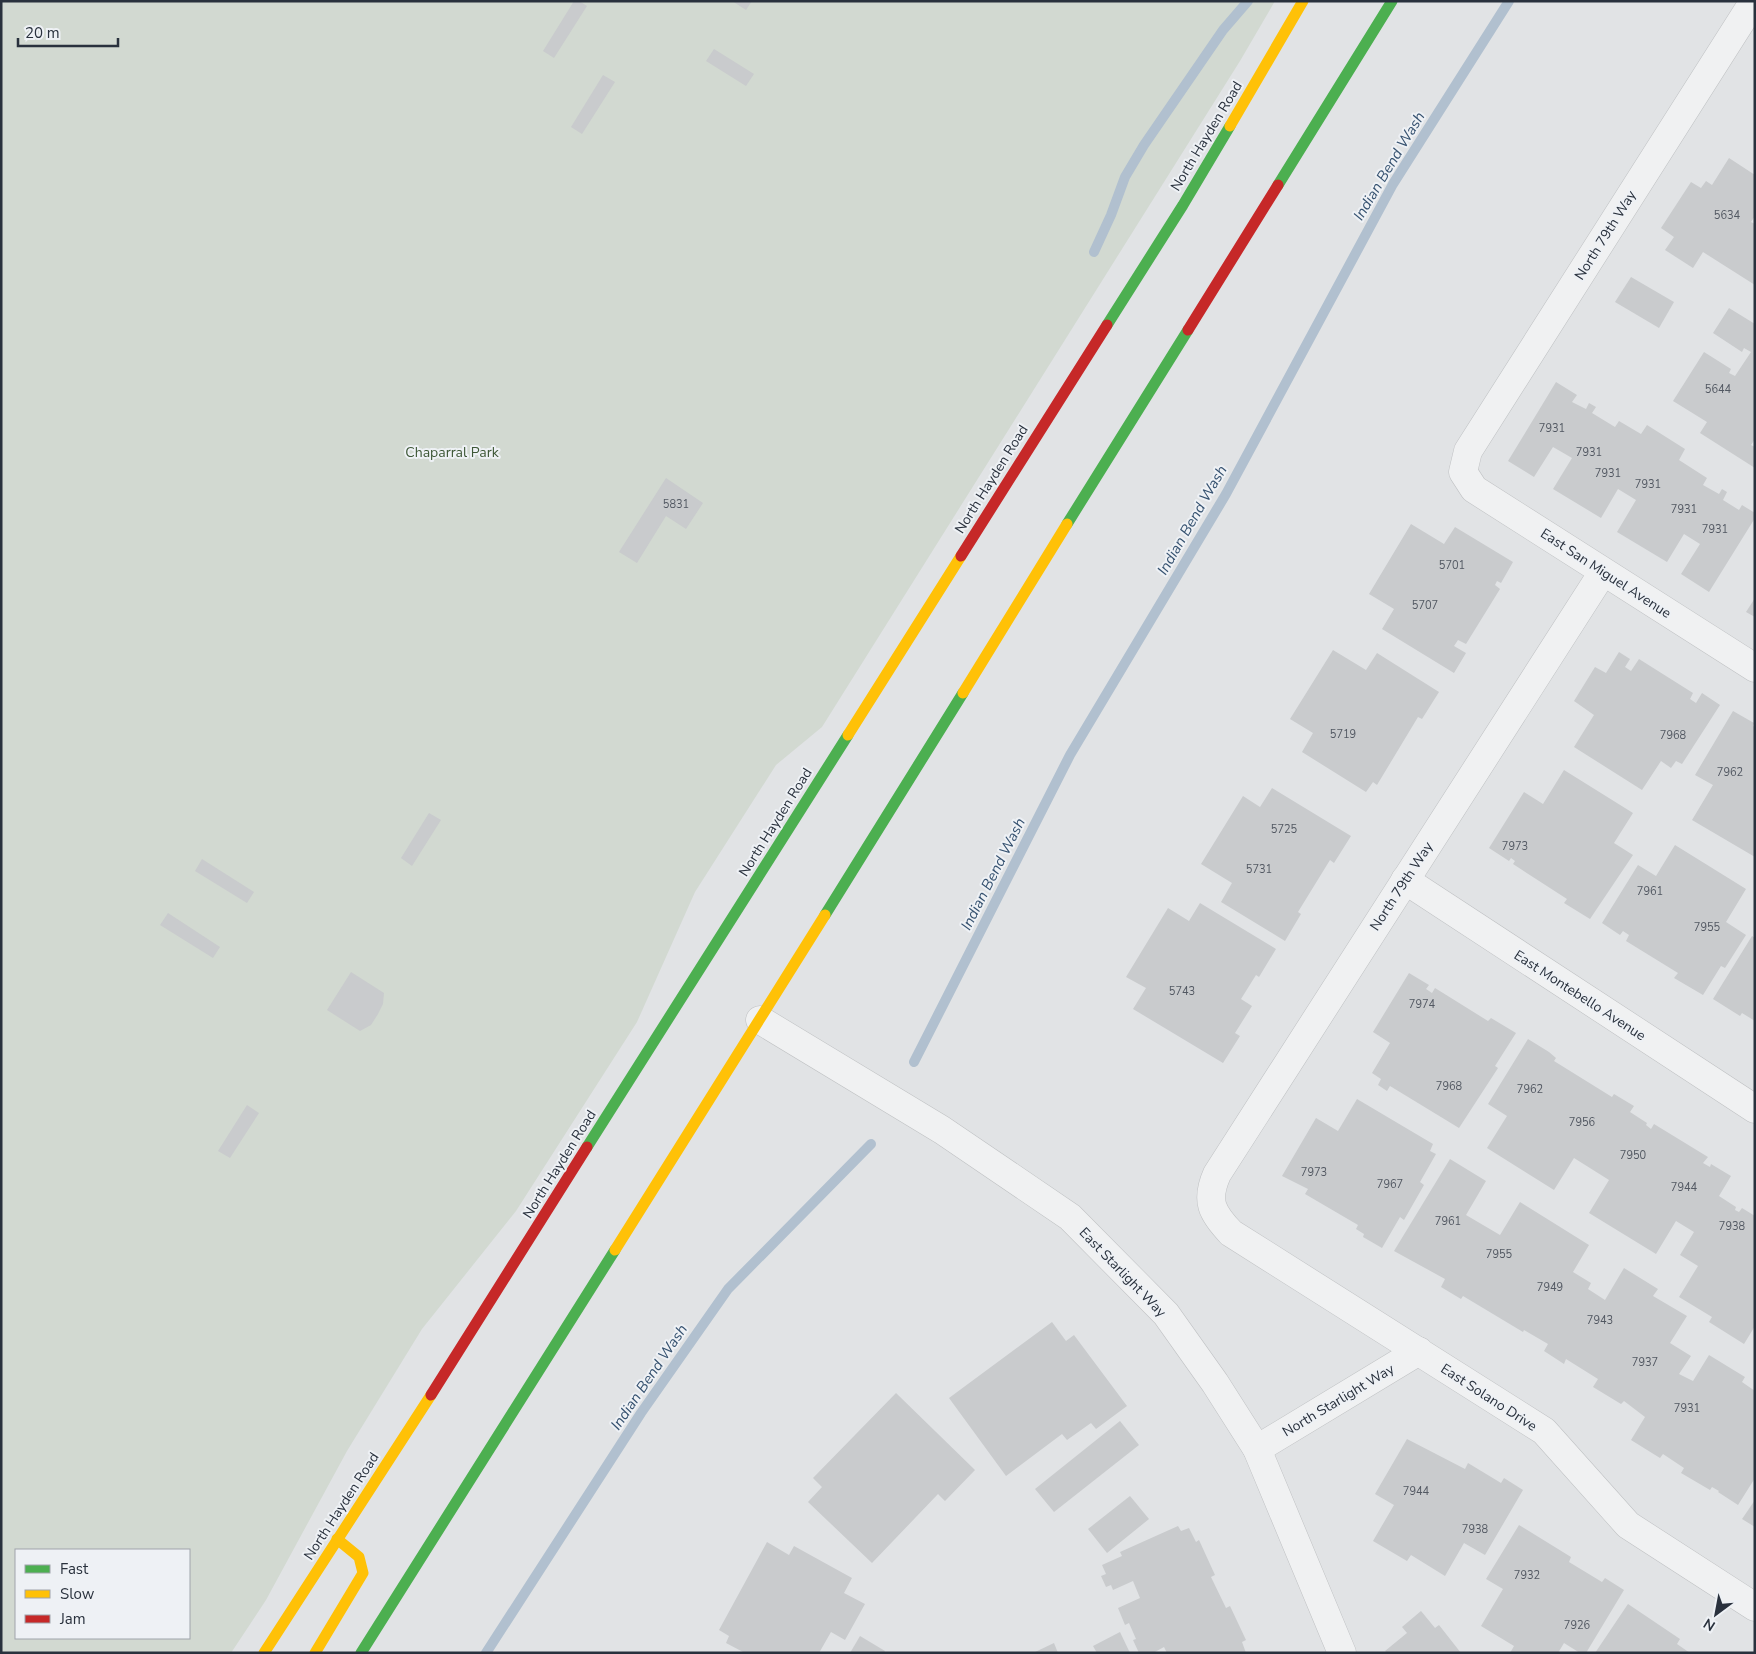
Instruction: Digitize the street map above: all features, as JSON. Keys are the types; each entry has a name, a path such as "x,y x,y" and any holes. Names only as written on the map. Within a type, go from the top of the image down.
{"main road":[{"name":"North Hayden Road","path":"264,1653 1183,205 1303,1"},
{"path":"360,1653 760,1020 1392,1"},
{"path":"315,1653 363,1573 363,1562 356,1552 338,1539"}],"street":[{"name":"North 79th Way","path":"1463,472 1468,451 1754,1"},
{"name":"East San Miguel Avenue","path":"1463,472 1474,488 1755,668"},
{"name":"North 79th Way","path":"1211,1204 1210,1189 1217,1174 1603,572"},
{"name":"East Montebello Avenue","path":"1405,880 1755,1109"},
{"name":"East Starlight Way","path":"760,1020 942,1130 1070,1217 1166,1314 1215,1383 1257,1450 1342,1653"},
{"name":"East Solano Drive","path":"1211,1204 1217,1219 1231,1233 1544,1431 1628,1525 1755,1607"},
{"name":"North Starlight Way","path":"1257,1450 1419,1351"}],"green space":[{"name":"Chaparral Park","path":"1,1 1275,1 1240,61 822,727 776,765 695,892 637,1022 516,1211 422,1329 347,1451 266,1600 231,1653 1,1653"}],"building":[{"path":"574,1 579,1 587,6 554,58 543,51"},
{"path":"732,1 752,1 746,10"},
{"path":"714,49 754,74 746,86 706,61"},
{"path":"603,75 615,82 582,134 571,127"},
{"path":"1729,158 1755,175 1755,216 1751,222 1755,224 1755,285 1703,252 1693,268 1665,250 1674,237 1661,228 1691,182 1701,188 1706,181 1712,185"},
{"path":"1631,277 1674,302 1659,328 1615,302"},
{"path":"1729,308 1755,324 1755,439 1751,445 1755,447 1755,468 1700,433 1707,422 1673,401 1704,352 1731,369 1729,373 1735,376 1751,352 1744,348 1742,352 1713,333"},
{"path":"1556,382 1577,395 1572,402 1586,409 1589,403 1596,407 1592,413 1615,427 1619,421 1641,434 1647,425 1685,449 1679,460 1707,478 1703,485 1719,494 1722,489 1727,492 1723,500 1739,510 1742,505 1755,513 1755,518 1709,592 1681,574 1700,544 1684,534 1667,562 1617,532 1636,500 1618,489 1601,518 1553,489 1572,458 1553,447 1534,477 1508,461"},
{"path":"666,478 703,503 686,529 666,516 637,563 619,552"},
{"path":"1411,524 1444,544 1455,527 1513,562 1501,583 1497,581 1495,585 1500,589 1466,644 1458,640 1454,646 1466,653 1454,673 1382,629 1394,609 1369,594"},
{"path":"1755,598 1755,617 1746,612"},
{"path":"1333,650 1366,670 1377,653 1439,692 1422,719 1418,717 1377,785 1373,782 1366,792 1302,752 1313,733 1290,719"},
{"path":"1619,652 1630,659 1625,667 1631,671 1639,659 1693,693 1690,699 1696,703 1702,693 1720,705 1682,764 1676,761 1671,768 1661,761 1642,790 1574,747 1594,715 1574,701 1595,667 1606,673"},
{"path":"1733,711 1754,723 1753,726 1755,727 1755,857 1692,820 1713,785 1695,775"},
{"path":"1564,770 1633,813 1614,843 1633,855 1590,919 1564,903 1567,899 1513,864 1515,861 1511,858 1509,861 1489,848 1524,792 1543,804"},
{"path":"1272,788 1351,836 1334,863 1330,860 1298,912 1301,914 1285,941 1221,902 1232,883 1201,864 1243,796 1260,807"},
{"path":"429,813 441,820 412,866 401,858"},
{"path":"1675,845 1746,889 1726,922 1746,935 1725,968 1721,966 1703,995 1674,978 1678,973 1626,941 1629,935 1623,931 1620,935 1602,923 1638,865 1656,876"},
{"path":"202,859 254,892 247,903 195,871"},
{"path":"1200,903 1276,949 1259,977 1256,975 1241,999 1252,1006 1235,1033 1240,1036 1223,1063 1133,1009 1146,988 1126,977 1168,908 1189,921"},
{"path":"168,913 220,947 213,958 160,925"},
{"path":"1752,936 1755,938 1755,1021 1742,1013 1740,1016 1713,999"},
{"path":"351,972 384,993 383,1004 378,1014 371,1025 360,1031 327,1010"},
{"path":"1409,973 1429,985 1426,989 1432,993 1435,988 1488,1021 1491,1018 1516,1033 1495,1066 1498,1068 1459,1128 1390,1086 1387,1091 1378,1085 1381,1079 1372,1073 1390,1043 1373,1032"},
{"path":"1528,1039 1549,1052 1556,1058 1554,1061 1612,1097 1614,1094 1634,1106 1630,1112 1647,1123 1646,1125 1651,1129 1654,1124 1708,1157 1703,1163 1710,1167 1711,1164 1731,1176 1719,1196 1736,1207 1735,1210 1739,1212 1742,1208 1755,1216 1755,1326 1744,1344 1709,1322 1712,1317 1679,1297 1698,1266 1680,1255 1694,1232 1676,1221 1656,1254 1589,1213 1609,1180 1574,1158 1554,1190 1487,1148 1507,1116 1488,1104"},
{"path":"1357,1099 1433,1144 1430,1151 1436,1154 1420,1182 1424,1185 1404,1220 1400,1217 1382,1248 1363,1237 1364,1234 1356,1229 1358,1225 1305,1194 1308,1189 1282,1176 1316,1118 1338,1131"},
{"path":"247,1105 259,1113 230,1158 218,1151"},
{"path":"1450,1159 1486,1181 1466,1215 1500,1235 1520,1202 1589,1245 1573,1272 1591,1283 1588,1289 1605,1300 1624,1268 1658,1289 1653,1296 1687,1316 1670,1343 1691,1356 1679,1374 1693,1381 1709,1355 1745,1377 1742,1382 1755,1391 1755,1478 1738,1505 1712,1487 1710,1490 1681,1473 1684,1468 1663,1454 1660,1458 1631,1440 1645,1417 1624,1401 1621,1404 1593,1387 1598,1379 1566,1359 1564,1364 1544,1351 1548,1344 1524,1330 1523,1332 1463,1296 1461,1299 1441,1287 1445,1279 1394,1251"},
{"path":"1052,1322 1066,1341 1074,1335 1127,1406 1096,1429 1091,1423 1067,1440 1062,1434 1006,1476 949,1398"},
{"path":"896,1393 975,1470 945,1501 938,1494 872,1563 808,1502 822,1487 813,1478"},
{"path":"1120,1421 1139,1445 1054,1512 1035,1489"},
{"path":"1407,1439 1465,1469 1468,1463 1501,1483 1504,1478 1523,1490 1485,1555 1464,1543 1445,1576 1411,1555 1407,1561 1373,1541 1394,1505 1375,1494"},
{"path":"1130,1496 1149,1519 1107,1553 1088,1529"},
{"path":"1755,1500 1755,1527 1742,1519"},
{"path":"1519,1525 1571,1557 1569,1562 1602,1582 1605,1578 1624,1590 1586,1653 1580,1653 1564,1643 1558,1653 1510,1653 1514,1646 1481,1626 1503,1589 1486,1579"},
{"path":"1178,1526 1181,1531 1189,1528 1196,1542 1199,1540 1215,1575 1211,1577 1226,1608 1230,1606 1246,1640 1242,1642 1246,1653 1167,1653 1164,1647 1153,1653 1139,1653 1133,1640 1136,1639 1129,1623 1125,1625 1118,1608 1140,1598 1133,1581 1113,1590 1111,1585 1106,1587 1101,1576 1106,1574 1102,1565 1122,1556 1120,1552"},
{"path":"767,1542 789,1555 794,1546 852,1578 844,1593 865,1604 845,1640 831,1632 819,1653 745,1653 726,1643 729,1636 719,1630"},
{"path":"1628,1604 1680,1639 1677,1644 1690,1653 1595,1653"},
{"path":"1421,1611 1435,1628 1439,1625 1461,1653 1387,1653 1385,1651 1407,1633 1402,1627"},
{"path":"1120,1632 1130,1653 1097,1653 1093,1646"},
{"path":"860,1636 885,1651 884,1653 850,1653"},
{"path":"1054,1643 1058,1653 1033,1653"}],"waterway":[{"path":"1094,252 1111,215 1125,177 1144,145 1223,30 1248,1"},
{"name":"Indian Bend Wash","path":"914,1062 1070,755 1226,494 1393,184 1509,1"},
{"name":"Indian Bend Wash","path":"486,1653 641,1413 728,1289 871,1144"}],"traffic: fast":[{"path":"1278,185 1392,1"},
{"path":"1107,325 1183,205 1230,126"},
{"path":"1067,524 1188,330"},
{"path":"825,915 963,693"},
{"path":"587,1147 848,735"},
{"path":"361,1653 615,1250"}],"traffic: slow":[{"path":"1230,126 1303,1"},
{"path":"963,693 1067,524"},
{"path":"848,735 961,556"},
{"path":"615,1250 825,915"},
{"path":"264,1653 431,1395"},
{"path":"315,1653 363,1573 359,1557 337,1539"}],"traffic: jam":[{"path":"1188,330 1278,185"},
{"path":"961,556 1107,325"},
{"path":"431,1395 587,1147"}]}
